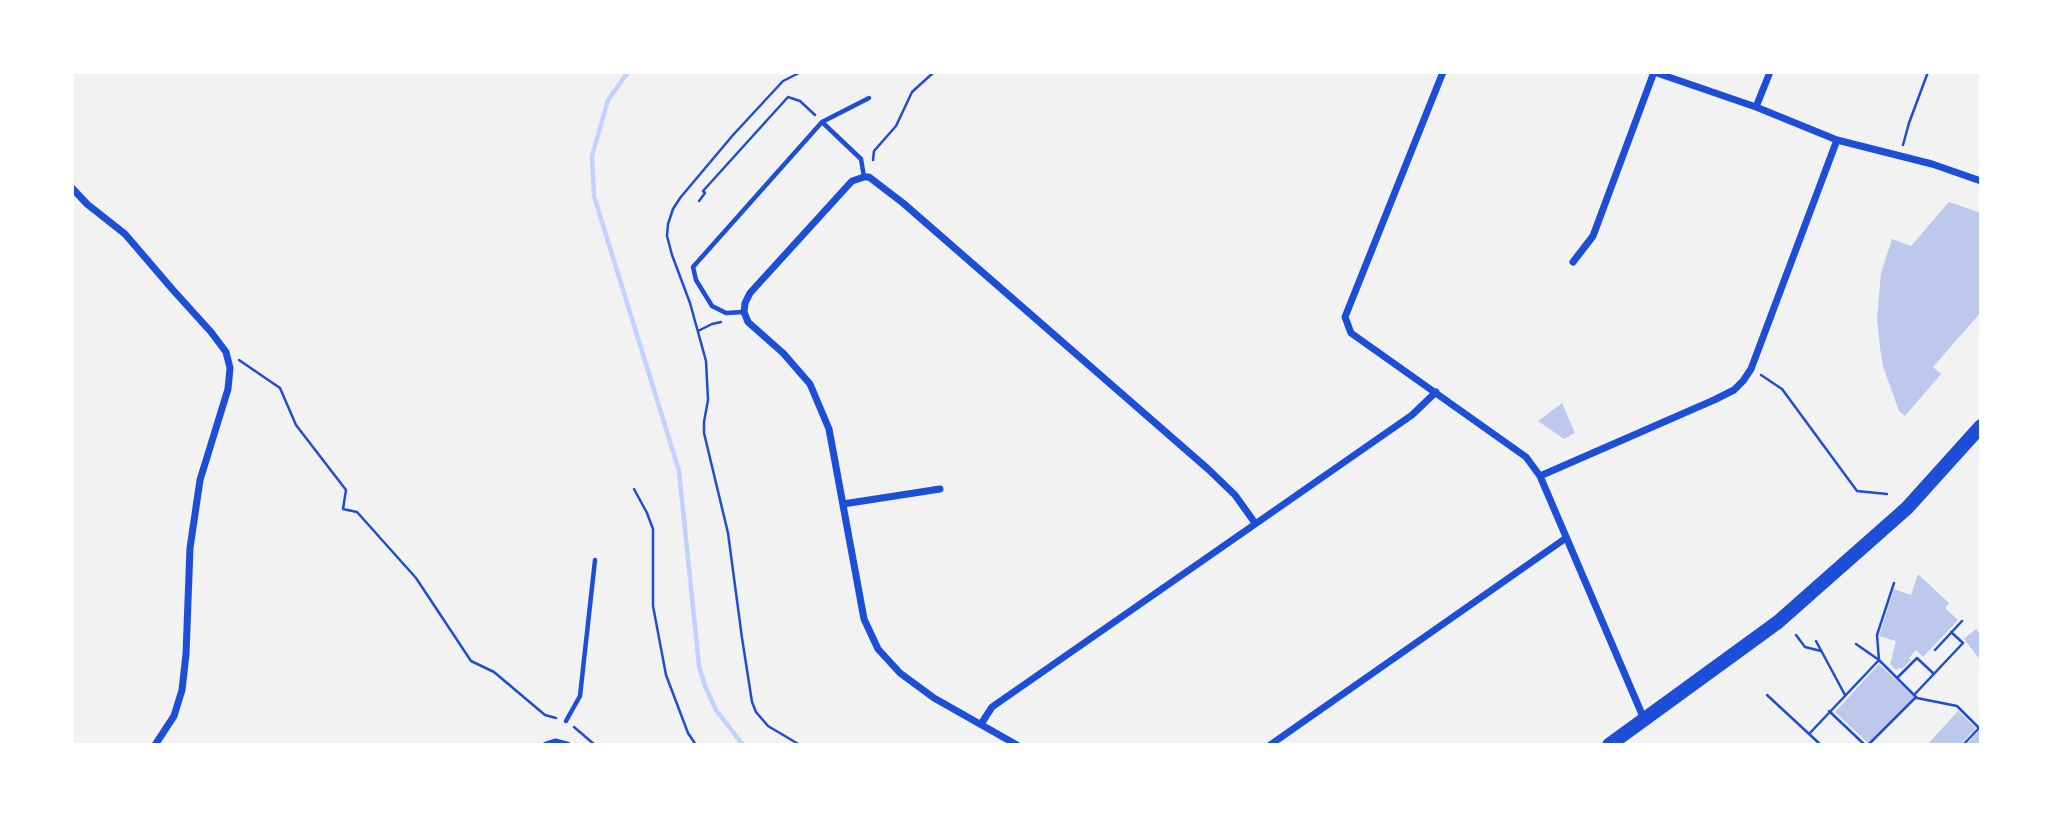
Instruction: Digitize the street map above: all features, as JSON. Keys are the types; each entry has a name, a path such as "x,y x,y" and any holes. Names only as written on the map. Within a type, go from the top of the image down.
{"main road":[{"path":"1609,745 1779,622 1907,508 1981,426"}],"street":[{"path":"1443,72 1345,317 1351,333 1526,457 1540,476 1644,719"},
{"path":"1573,262 1593,236 1654,72 1756,107 1837,140 1901,156 1981,181"},
{"path":"1756,107 1770,72"},
{"path":"1540,476 1726,395 1743,382 1752,369 1837,140"},
{"path":"1017,745 934,698 900,673 878,649 864,620 829,429 810,384 783,353 748,322 744,312 750,293 852,181 869,177 903,203 1208,469 1235,495 1255,523"},
{"path":"72,188 87,204 125,234 211,332 226,352 230,368 228,389 200,480 190,548 182,690 174,716 155,745"},
{"path":"981,724 992,707 1412,415 1436,392"},
{"path":"843,504 940,489"},
{"path":"1270,745 1566,538"},
{"path":"546,745 566,745"}],"lane":[{"path":"744,312 726,313 712,306 696,280 693,267 822,122 869,97"},
{"path":"822,122 861,159 864,177"},
{"path":"566,721 580,696 595,561"}],"path":[{"path":"800,745 768,726 756,712 752,702 728,533 704,433 708,400 706,361 667,236 673,209 733,135 783,81 801,72"},
{"path":"873,160 878,144 896,126 912,92 934,72"},
{"path":"1901,156 1909,123 1928,72"},
{"path":"699,201 705,193 703,191 788,97 800,102 822,122"},
{"path":"698,331 727,321"},
{"path":"226,352 281,388 296,425 346,490 343,509 357,512 416,578 471,662 494,672 545,715 566,721 595,745"},
{"path":"1752,369 1782,389 1857,491 1887,494"},
{"path":"634,489 653,529 653,606 666,676 688,733 696,745"},
{"path":"1809,734 1878,660 1877,635 1894,583"},
{"path":"1935,649 1962,621"},
{"path":"1829,712 1866,745 1963,643 1951,632"},
{"path":"1796,635 1805,647 1822,650"},
{"path":"1816,641 1845,695"},
{"path":"1856,644 1878,660 1915,696 1957,706 1979,728 1963,745"},
{"path":"1897,678 1917,658 1934,674"},
{"path":"1768,695 1821,745"}],"building":[{"path":"1949,202 1981,213 1981,312 1933,367 1941,374 1905,416 1899,411 1883,366 1877,318 1881,273 1892,239 1911,246"},
{"path":"1562,403 1575,433 1564,439 1538,421"},
{"path":"1918,574 1949,603 1945,608 1958,620 1923,657 1916,650 1909,658 1911,660 1898,670 1890,665 1896,641 1879,636 1894,589 1911,595"},
{"path":"1976,629 1981,635 1981,661 1964,639"},
{"path":"1879,664 1914,697 1868,743 1835,712"},
{"path":"1958,711 1976,728 1960,745 1927,745"},
{"path":"1981,728 1981,745 1966,745"}],"waterway":[{"path":"628,72 608,100 592,156 594,196 679,471 699,666 716,710 743,745"}]}
